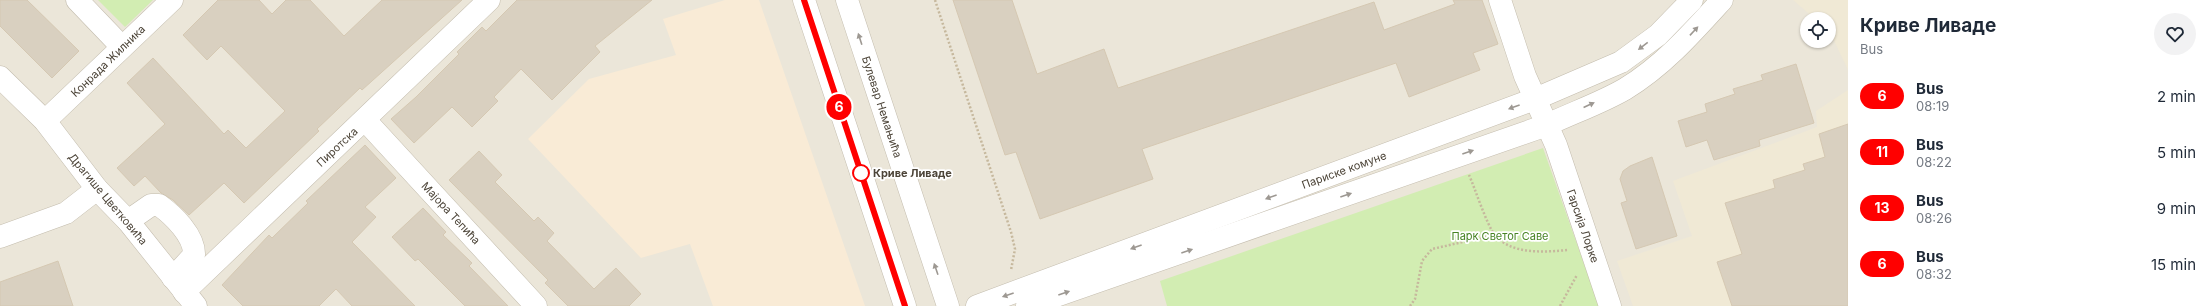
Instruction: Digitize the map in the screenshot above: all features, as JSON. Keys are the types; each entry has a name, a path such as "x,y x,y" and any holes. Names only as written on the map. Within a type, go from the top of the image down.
{"street":[{"path":"77,0 122,47"},
{"name":"Конрада Жилника","path":"45,121 172,0"},
{"name":"Пиротска","path":"185,292 366,120 489,0"},
{"path":"804,0 905,306"},
{"name":"Булевар Немањића","path":"847,0 948,306"},
{"name":"Гарсија Лорке","path":"1500,0 1525,76 1556,145 1610,306"},
{"name":"Париске комуне","path":"977,306 1535,99 1621,62 1658,35 1692,0"},
{"path":"1027,306 1547,125 1624,90 1649,73 1671,54 1722,0"},
{"name":"Драгише Цветковића","path":"0,77 45,121 97,189 128,221 185,292"},
{"name":"Мајора Тепића","path":"366,120 536,306"},
{"path":"0,237 66,214 97,189"},
{"path":"128,221 151,205 159,205 185,232 193,246 194,255 185,292"}],"path":[{"path":"935,0 1011,232 1014,249 1010,276"},
{"path":"1468,172 1494,234 1503,243 1534,252 1569,250"},
{"path":"1410,306 1415,299 1422,261 1432,249 1494,234"},
{"path":"1560,306 1577,273"}],"shaded area":[{"path":"0,0 1848,0 1848,306 0,306"},
{"path":"725,0 759,0 865,306 713,306 690,244 641,258 528,139 589,79 676,55 663,19"},
{"path":"1793,0 1848,0 1848,70 1836,45 1836,12 1807,12"},
{"path":"1848,90 1848,306 1633,306 1617,261 1692,236 1673,181 1817,127 1816,111"}],"green space":[{"path":"98,0 153,0 125,27"},
{"name":"Парк Светог Саве","path":"1543,148 1599,306 1167,306 1160,281"}],"building":[{"path":"0,0 27,0 79,51 52,78 0,26"},
{"path":"218,0 259,0 272,14 286,0 310,0 344,36 382,0 462,0 362,90 360,88 317,129 319,131 244,203 224,183 189,215 173,200 161,193 145,176 134,186 117,168 165,124 127,83 153,58 224,134 228,130 246,148 285,111 221,46 207,60 183,35"},
{"path":"517,0 652,0 595,46 600,52 552,100 521,69 494,97 498,101 472,127 452,107 414,143 391,119 416,97 459,54 457,52 482,27 486,31"},
{"path":"953,0 1012,0 1037,74 1104,49 1118,88 1374,2 1384,30 1455,4 1453,0 1482,0 1498,44 1473,53 1480,70 1409,97 1396,63 1142,149 1153,179 1040,219 1016,152 1005,155"},
{"path":"1796,64 1814,123 1759,140 1760,146 1714,160 1707,140 1686,147 1678,121 1707,112 1705,104 1735,94 1733,89 1763,80 1761,75"},
{"path":"1848,124 1848,306 1732,306 1717,262 1742,254 1725,203 1775,188 1773,180 1805,170 1803,164 1825,157 1819,134"},
{"path":"365,145 396,178 365,207 376,217 352,242 415,306 352,306 336,289 319,306 243,306 222,285 269,235 272,238 308,203 306,201"},
{"path":"479,151 502,175 495,182 534,221 538,217 554,233 547,241 594,289 616,268 641,294 629,306 568,306 545,283 548,280 449,180"},
{"path":"1652,157 1677,236 1636,249 1621,203 1627,201 1620,179 1623,171 1630,166"},
{"path":"423,208 446,232 443,235 472,263 469,266 508,306 465,306 418,259 415,261 392,237"},
{"path":"58,261 73,306 0,306 0,282"}],"bus line":[{"name":"6","path":"804,0 905,306"}],"place":[{"name":"Криве Ливаде","path":"861,173"}]}
